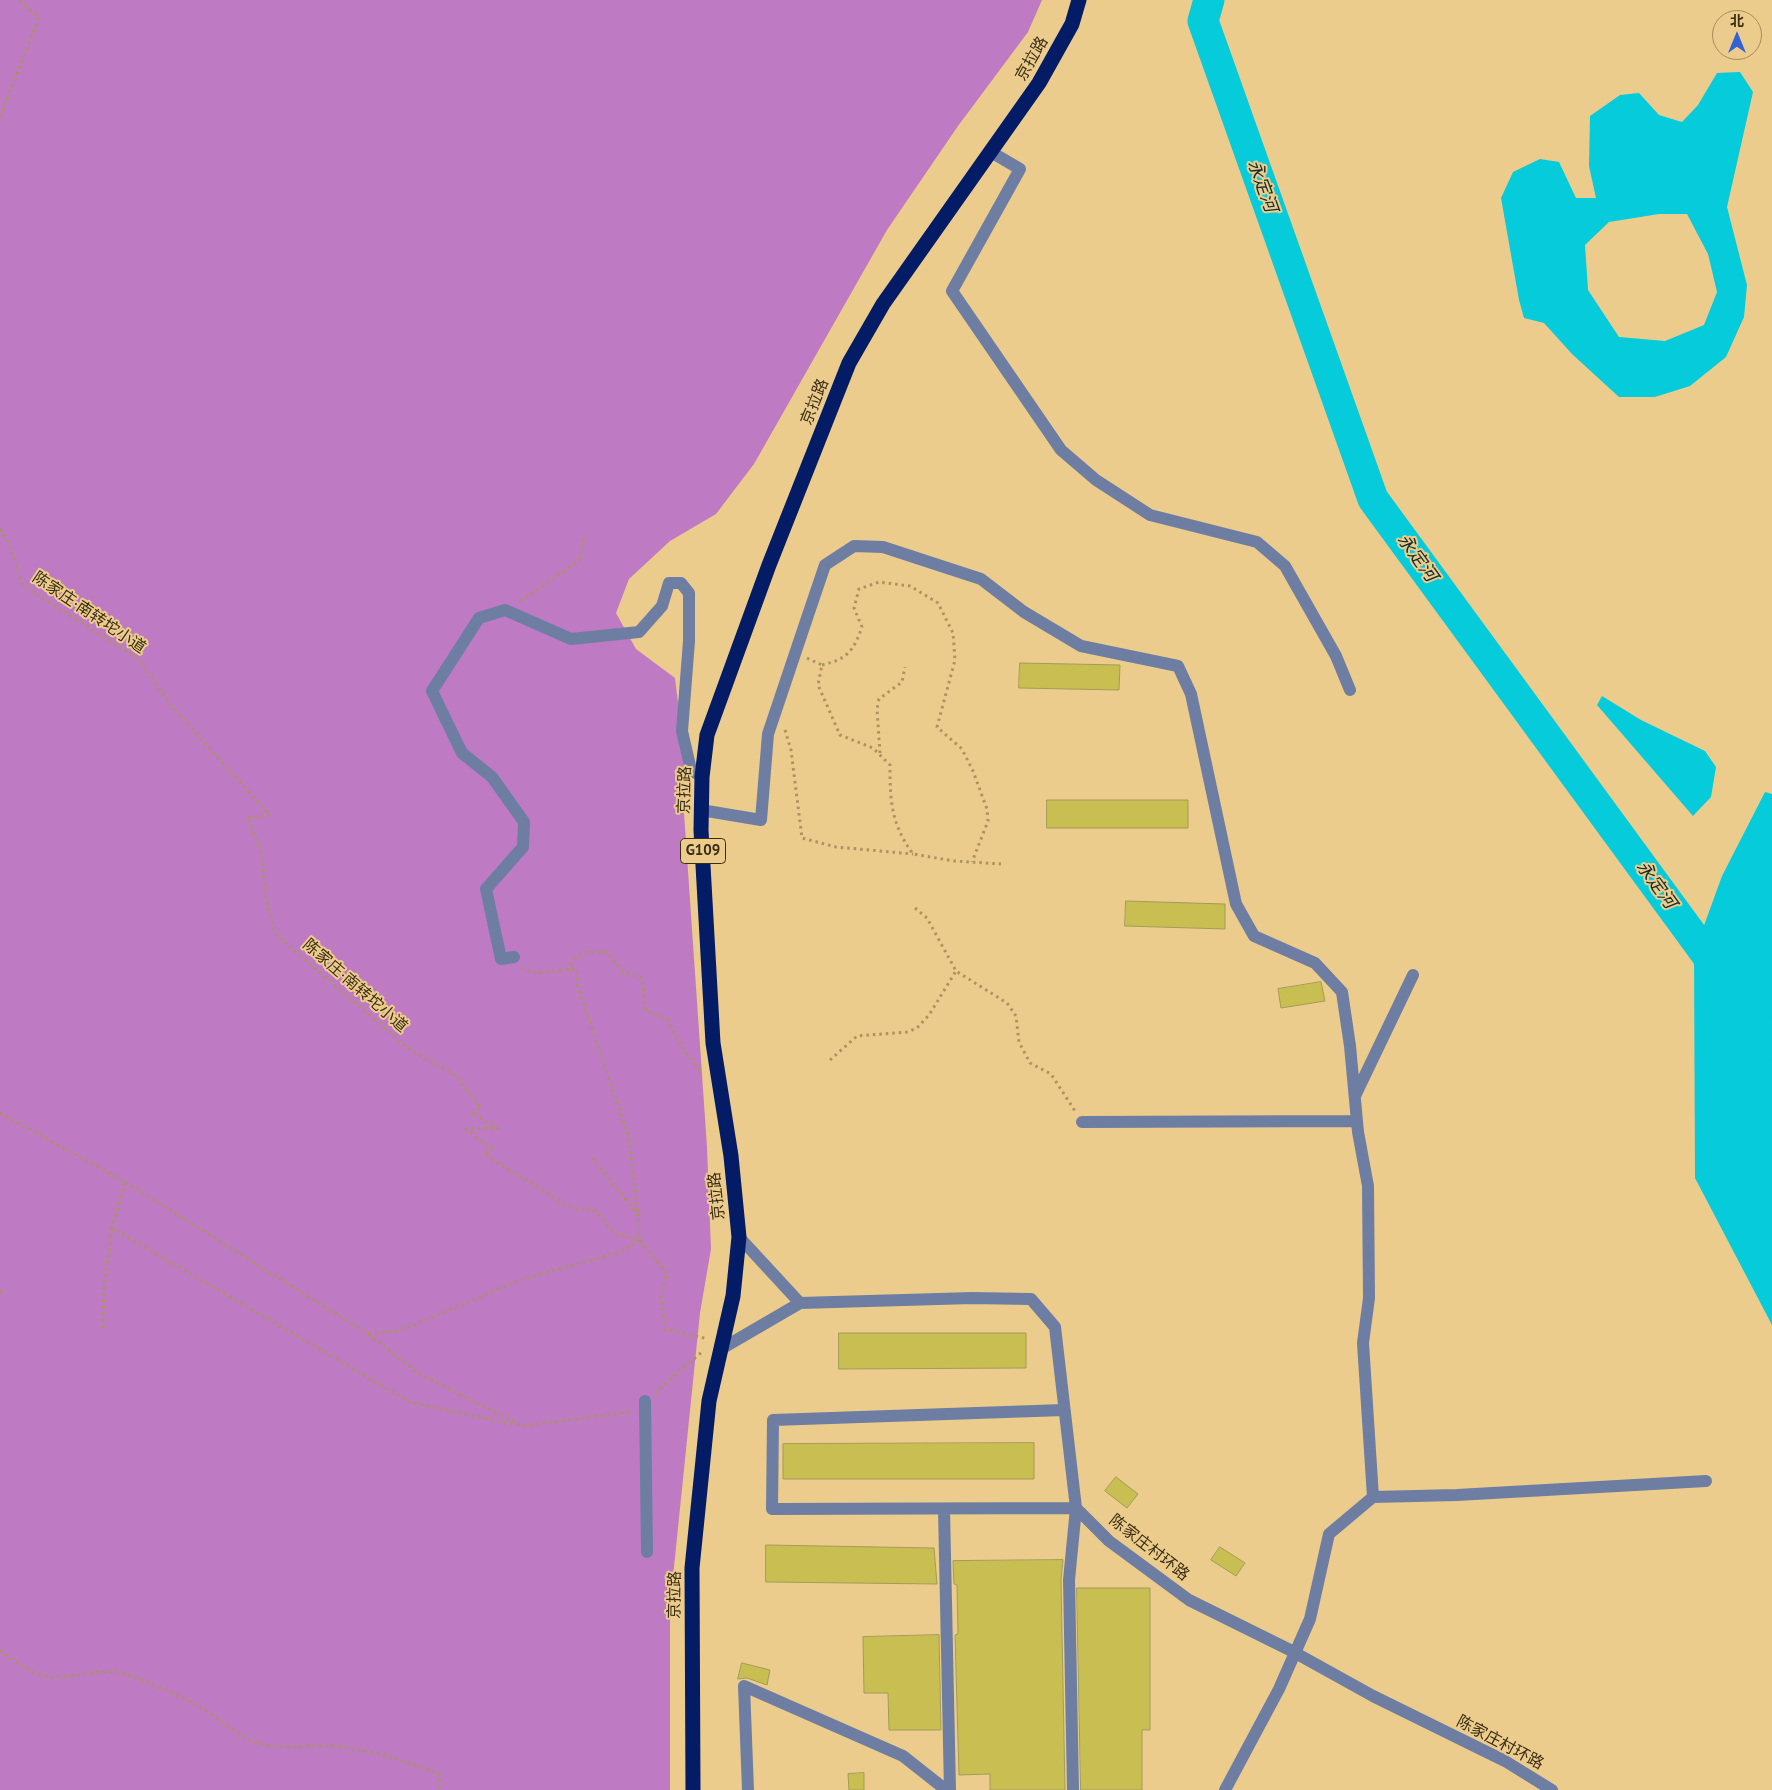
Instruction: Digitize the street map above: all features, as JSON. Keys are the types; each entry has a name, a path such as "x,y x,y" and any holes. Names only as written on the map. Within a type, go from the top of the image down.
{"highway":[{"name":"京拉路","path":"693,1790 692,1568 709,1401 733,1296 739,1237 730,1156 713,1043 701,810 702,777 707,735 769,565 849,363 883,304 1039,84 1072,24 1079,0"}],"street":[{"path":"991,152 1020,169 952,291 1061,450 1096,480 1150,515 1257,542 1285,566 1336,656 1350,690"},
{"path":"701,810 760,820 768,734 825,565 854,546 883,546 981,579 1024,612 1080,646 1178,666 1191,694 1236,904 1254,936 1315,963 1342,992 1357,1121 1368,1186 1368,1298 1363,1343 1373,1497"},
{"path":"514,957 501,959 486,889 523,847 524,822 492,777 462,753 432,691 479,618 504,610 571,640 639,632 662,606 669,583 681,583 689,592 682,731 691,770 702,777"},
{"path":"1355,1096 1413,975"},
{"path":"1082,1122 1357,1121"},
{"path":"739,1237 800,1303"},
{"path":"721,1349 800,1303 972,1298 1031,1299 1055,1327 1076,1508 1069,1580 1073,1790"},
{"path":"645,1401 647,1552"},
{"path":"1064,1410 773,1420 772,1509 944,1510 1076,1508"},
{"path":"1225,1790 1279,1689 1310,1619 1329,1534 1373,1497 1457,1495 1706,1481"},
{"name":"陈家庄村环路","path":"1076,1508 1109,1541 1189,1600 1295,1653 1373,1696 1505,1761 1552,1790"},
{"path":"944,1510 948,1790"},
{"path":"748,1790 744,1686 903,1756 948,1790"}],"path":[{"path":"0,118 39,18 19,0"},
{"name":"陈家庄·南转坨小道","path":"0,529 10,546 23,586 139,659 174,708 270,815 246,818 261,850 267,903 277,936 408,1048 456,1076 481,1108 471,1113 498,1128 466,1129 492,1149 484,1154 563,1203 578,1210 594,1209 614,1233 639,1240"},
{"path":"504,610 546,585 579,561 585,535"},
{"path":"796,652 822,665 841,661 857,642 862,627 854,608 859,589 879,582 910,586 938,603 953,633 955,660 937,726 962,749 973,771 987,809 988,821 972,862"},
{"path":"807,668 810,659"},
{"path":"822,665 818,685 840,735 874,748 890,765 890,803 903,840 913,854"},
{"path":"880,754 877,709 879,699 902,682 905,667"},
{"path":"784,726 791,750 802,838 836,847 1001,864"},
{"path":"915,908 927,918 956,971 1007,1003 1016,1016 1019,1042 1030,1063 1051,1074 1082,1122"},
{"path":"567,970 575,957 583,952 607,952 623,972 642,978 646,1011 667,1019 684,1052 703,1073"},
{"path":"514,957 519,967 536,973 576,969 578,987 630,1138 639,1240 667,1273 662,1296 665,1328 705,1339 725,1333"},
{"path":"830,1060 857,1036 908,1032 917,1028 929,1015 956,971"},
{"path":"0,1113 125,1182 368,1334 418,1373 522,1426"},
{"path":"592,1157 638,1215"},
{"path":"103,1328 104,1288 112,1228 125,1182"},
{"path":"112,1228 410,1402 522,1426 633,1412 725,1333"},
{"path":"368,1334 396,1331 414,1325 520,1280 623,1251 639,1240"},
{"path":"0,1291 6,1294"},
{"path":"0,1650 15,1663 53,1677 92,1672 120,1673 198,1707 239,1734 266,1745 328,1746 377,1753 406,1762 440,1774 439,1790"}],"shaded area":[{"path":"0,0 1042,0 1028,32 958,126 887,230 754,464 716,514 670,541 629,579 616,613 636,649 675,678 684,751 684,813 707,1147 711,1249 700,1313 670,1606 670,1790 0,1790"}],"water":[{"path":"1740,72 1753,92 1727,207 1747,285 1744,317 1726,357 1690,386 1655,397 1619,397 1572,354 1544,323 1524,318 1519,300 1501,198 1513,172 1540,159 1559,162 1576,198 1596,198 1589,166 1590,116 1620,95 1639,93 1659,115 1682,122 1698,105 1717,73","holes":["1659,214 1687,214 1708,254 1717,292 1704,325 1665,341 1619,337 1588,290 1585,245 1609,222"]},
{"path":"1602,696 1641,720 1705,751 1716,767 1711,797 1693,816 1597,705"},
{"path":"1765,792 1772,794 1772,1325 1695,1178 1694,953 1722,876"}],"building":[{"path":"1020,663 1120,665 1119,690 1019,688"},
{"path":"1047,800 1188,800 1188,828 1047,828"},
{"path":"1126,901 1225,904 1225,929 1125,926"},
{"path":"1321,982 1325,1001 1281,1008 1278,989"},
{"path":"839,1333 1026,1333 1026,1368 839,1369"},
{"path":"1034,1443 1034,1479 783,1479 783,1444"},
{"path":"1116,1477 1138,1494 1127,1508 1105,1491"},
{"path":"766,1545 934,1548 937,1584 766,1582"},
{"path":"1220,1547 1245,1563 1236,1576 1211,1560"},
{"path":"1063,1560 1061,1580 1065,1790 990,1790 990,1774 959,1775 955,1635 958,1634 957,1585 954,1584 953,1561"},
{"path":"1077,1588 1150,1588 1150,1730 1142,1730 1142,1790 1081,1790"},
{"path":"939,1635 941,1730 889,1730 888,1693 864,1693 863,1637"},
{"path":"742,1663 770,1670 767,1685 747,1678 738,1679"},
{"path":"864,1773 864,1790 849,1790 848,1774"}],"waterway":[{"name":"永定河","path":"1209,0 1203,21 1373,499 1772,1044"}]}
